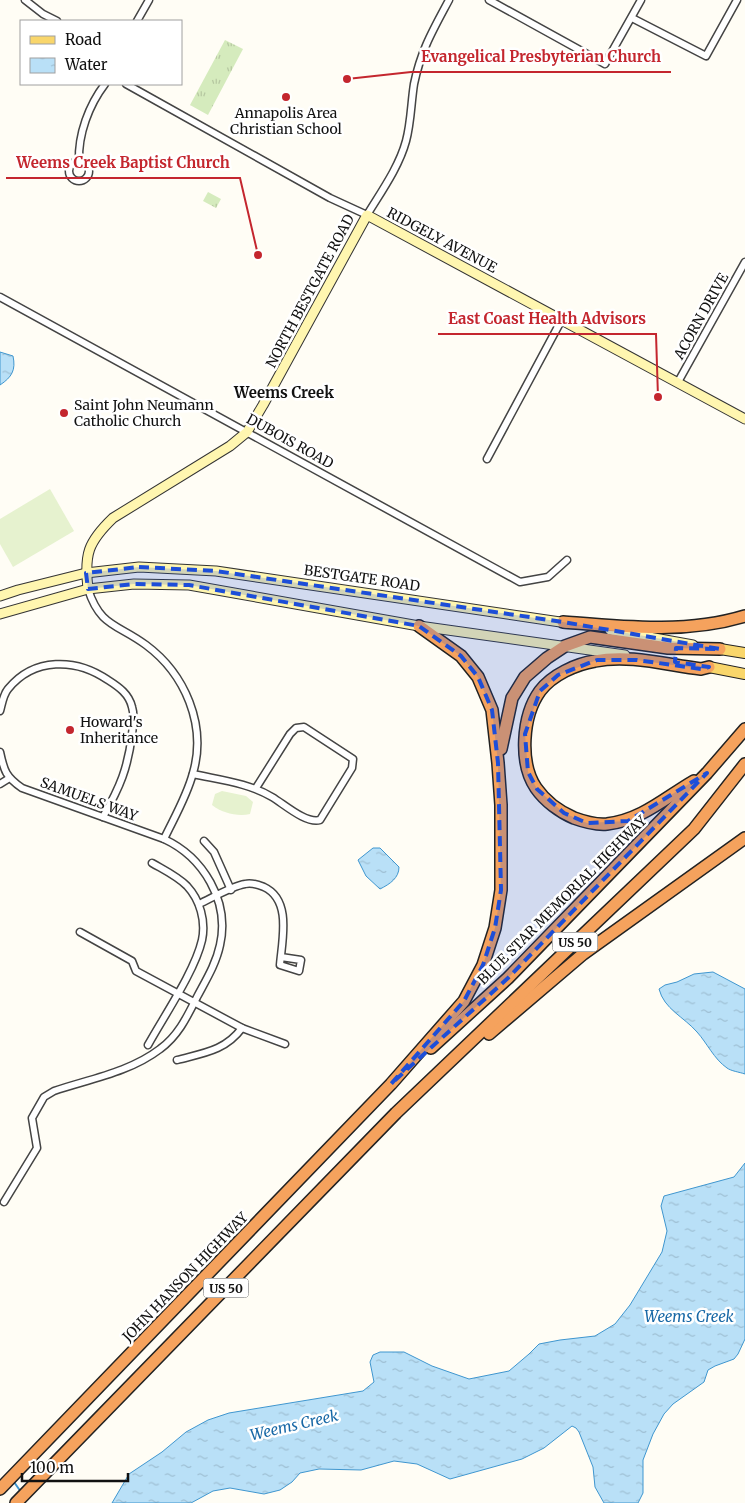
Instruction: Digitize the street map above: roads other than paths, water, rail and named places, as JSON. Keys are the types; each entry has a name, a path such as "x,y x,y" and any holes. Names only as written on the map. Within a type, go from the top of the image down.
{"highway":[{"path":"563,622 628,627 680,627 724,622 745,616"},
{"path":"392,1084 464,1001 483,965 495,928 501,890 501,805 492,710 478,677 461,656 419,626"},
{"path":"498,763 512,698 525,677 547,658 565,646 590,637 668,648 720,650"},
{"path":"707,773 656,806 628,820 606,824 587,823 564,813 536,789 528,772 525,734 530,712 540,691 558,675 580,664 597,660 622,659 701,669 709,667"},
{"name":"BLUE STAR MEMORIAL HIGHWAY","path":"392,1084 508,978 707,773 745,728"},
{"name":"US 50","path":"16,1503 396,1113 694,829 745,764"},
{"path":"396,1113 583,954 745,836"},
{"name":"JOHN HANSON HIGHWAY","path":"0,1489 392,1084"}],"main road":[{"name":"RIDGELY AVENUE","path":"367,215 745,419"},
{"name":"NORTH BESTGATE ROAD","path":"88,589 86,572 88,551 98,533 113,518 230,446 247,432 278,380 367,215"},
{"name":"BESTGATE ROAD","path":"0,596 86,572 139,567 216,571 563,622 720,650"},
{"path":"0,614 88,589 134,584 188,584 419,626 709,667 745,674"},
{"path":"720,650 745,653"}],"street":[{"path":"26,0 43,14 55,20"},
{"path":"139,20 149,0"},
{"path":"367,215 399,160 406,140 415,82 426,41 450,0"},
{"path":"489,0 605,64 642,0"},
{"path":"632,18 706,56 737,0"},
{"path":"79,162 79,152 86,119 98,93 104,85"},
{"name":"RIDGELY AVENUE","path":"128,85 330,198 367,215"},
{"name":"ACORN DRIVE","path":"678,382 745,262"},
{"name":"DUBOIS ROAD","path":"0,297 520,582 548,577 567,560"},
{"path":"487,459 561,321"},
{"path":"88,589 95,607 106,620 146,645 174,672 190,703 196,729 197,758 186,792 164,839"},
{"path":"0,711 6,690 24,675 40,666 58,664 81,666 97,672 122,690 129,698 134,717 130,752 122,780 103,817"},
{"path":"193,774 256,788 304,818 314,822 320,820 352,768 352,759 304,727 296,728 290,734 256,788"},
{"path":"0,752 3,768 8,779 0,784"},
{"name":"SAMUELS WAY","path":"4,1202 37,1148 32,1118 44,1097 54,1091 129,1067 147,1059 162,1048 183,1025 213,967 220,943 222,926 215,890 196,861 175,844 22,788 8,779"},
{"path":"204,841 214,852 231,890"},
{"path":"148,1045 189,972 203,938 204,921 199,904 188,887 177,877 152,863"},
{"path":"199,904 246,883 258,885 272,891 283,911 281,957"},
{"path":"80,932 132,961 136,971 177,994 242,1028 285,1044"},
{"path":"177,1060 221,1047 234,1038 242,1028"}],"water":[{"path":"0,352 13,356 14,365 8,379 0,385"},
{"path":"373,848 380,848 399,867 399,871 393,880 380,889 366,876 358,860"},
{"path":"713,972 745,989 745,1074 731,1070 722,1064 697,1032 665,1002 659,989 694,974"},
{"name":"Weems Creek","path":"745,1163 745,1339 734,1359 708,1370 704,1382 673,1404 664,1414 653,1434 643,1460 643,1493 638,1503 604,1503 595,1487 593,1467 579,1432 572,1426 544,1448 522,1459 450,1479 417,1464 394,1461 361,1470 319,1469 300,1473 292,1482 280,1490 264,1494 230,1488 213,1491 191,1503 112,1503 129,1474 162,1452 186,1432 208,1420 229,1413 363,1391 374,1382 370,1362 373,1355 380,1352 404,1352 432,1366 469,1379 509,1371 539,1344 595,1336 615,1324 630,1305 662,1252 667,1231 661,1206 664,1196 734,1177"}],"waterway":[{"name":"Weems Creek","path":"14,1482 21,1492"}],"place":[{"name":"Evangelical Presbyterian Church","path":"347,79"},
{"name":"Annapolis Area Christian School","path":"286,97"},
{"name":"Weems Creek Baptist Church","path":"258,255"},
{"name":"East Coast Health Advisors","path":"658,397"},
{"name":"Saint John Neumann Catholic Church","path":"64,413"},
{"name":"Howard's Inheritance","path":"70,730"}],"district":[{"name":"Weems Creek","path":"284,392"}]}
